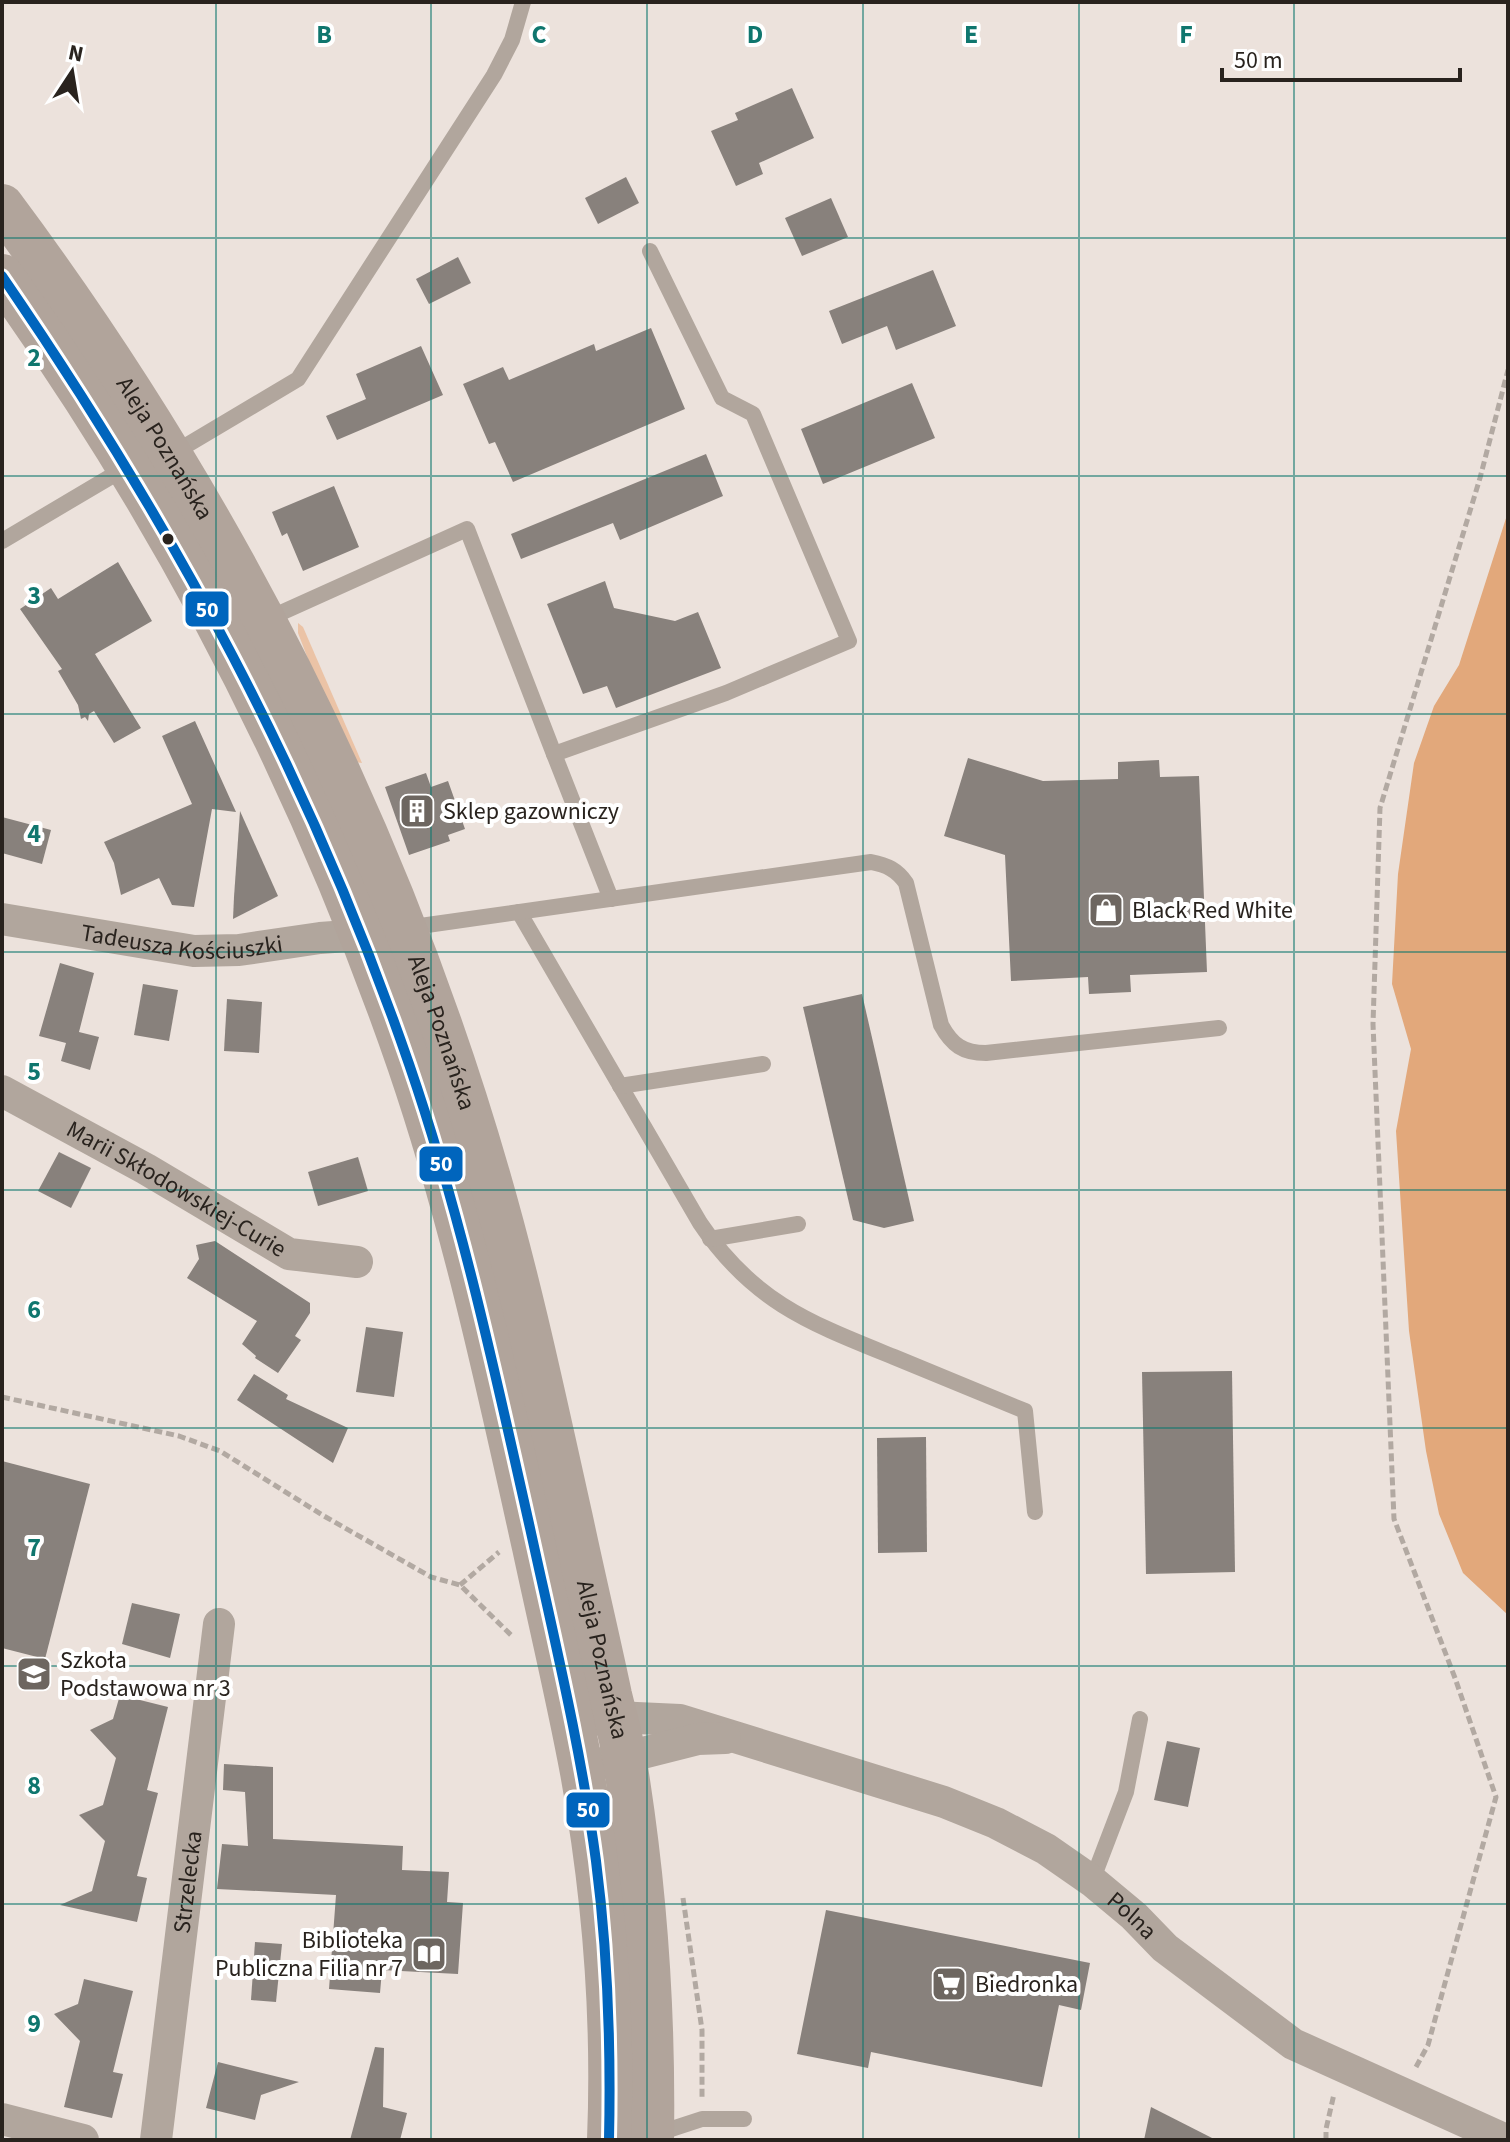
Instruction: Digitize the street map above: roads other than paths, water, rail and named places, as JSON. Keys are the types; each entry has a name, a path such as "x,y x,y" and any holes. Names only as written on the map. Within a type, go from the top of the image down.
{"main road":[{"name":"Aleja Poznańska","path":"2,206 98,339 171,454 264,621 337,768 404,928 467,1108 511,1259 625,1759 648,1960 652,2138"},
{"name":"Aleja Poznańska","path":"2,276 128,466 199,587 249,682 293,775 361,935 409,1066 462,1238 487,1336 581,1767 606,1960 610,2051 609,2140"},
{"path":"361,935 404,928"}],"street":[{"name":"Tadeusza Kościuszki","path":"4,928 194,951 239,950 361,935"},
{"name":"Marii Skłodowskiej-Curie","path":"2,1091 146,1169 289,1254 357,1262"},
{"name":"Strzelecka","path":"156,2140 219,1624"},
{"name":"Polna","path":"572,1724 615,1717 680,1720 944,1802 983,1818 1046,1849 1092,1881 1134,1916 1165,1948 1273,2031 1315,2056 1506,2140"},
{"name":"Polna","path":"581,1767 625,1759 698,1739 737,1737"},
{"path":"2,2119 83,2140"}],"lane":[{"path":"171,454 298,379 494,75 512,40 523,2"},
{"path":"554,754 726,693 849,641 753,414 722,398 650,251"},
{"path":"2,541 128,466"},
{"path":"264,621 467,529 611,899"},
{"path":"404,928 871,862 886,865 899,873 906,883 941,1025 948,1038 959,1048 972,1053 986,1053 1219,1028"},
{"path":"519,912 710,1239 749,1282 794,1314 1025,1411 1035,1512"},
{"path":"620,1086 763,1064"},
{"path":"710,1239 798,1224"},
{"path":"1092,1881 1126,1792 1140,1719"},
{"path":"652,2138 702,2119 744,2119"}],"place":[{"name":"Sklep gazowniczy","path":"417,811"},
{"name":"Black Red White","path":"1106,910"},
{"name":"Szkoła Podstawowa nr 3","path":"34,1674"},
{"name":"Biblioteka Publiczna Filia nr 7","path":"429,1954"},
{"name":"Biedronka","path":"949,1984"}]}
